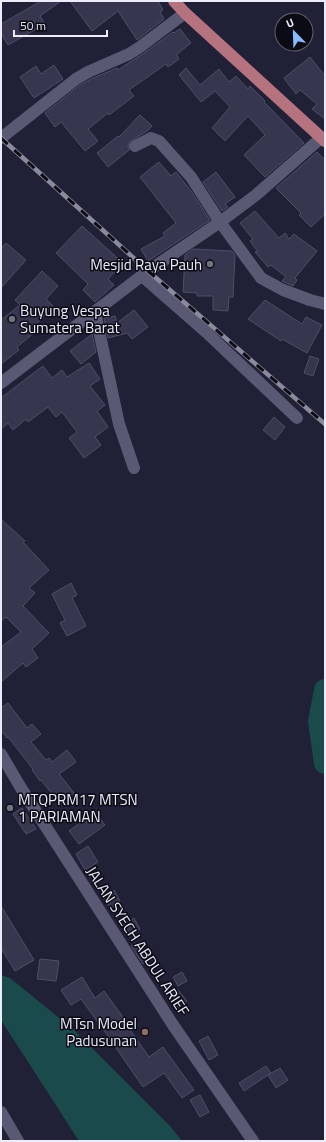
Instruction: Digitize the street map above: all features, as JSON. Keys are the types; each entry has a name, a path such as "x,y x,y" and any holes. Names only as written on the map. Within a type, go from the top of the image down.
{"main road":[{"path":"174,1 185,13 323,139"}],"street":[{"path":"1,138 76,79 140,48 185,13"},
{"path":"135,146 152,138 159,141 191,176 220,222 261,278 283,290 325,304"},
{"path":"1,383 142,276 220,222 265,188 323,139"},
{"path":"142,276 206,332 297,418"},
{"path":"95,312 119,424 134,468"},
{"name":"JALAN SYECH ABDUL ARIEF","path":"1,754 21,788 173,1025 253,1141"},
{"path":"1,1112 18,1141"}],"shaded area":[{"path":"1,975 10,978 74,1030 170,1126 182,1141 79,1141 1,1020"}],"building":[{"path":"41,1 61,1 40,16 45,24 8,45 1,33 1,24"},
{"path":"70,1 158,1 163,10 160,12 164,19 137,40 118,11 92,31"},
{"path":"180,29 191,43 177,54 179,59 168,67 166,64 129,90 134,96 109,115 108,113 88,129 98,141 85,151 61,122 55,127 45,113 80,85 117,68 118,70 173,32 174,33"},
{"path":"310,57 325,76 325,119 312,109 317,104 300,90 296,94 284,78"},
{"path":"54,65 63,79 34,98 20,77 36,66 41,74"},
{"path":"186,68 200,85 219,69 229,82 236,76 248,89 250,86 304,143 265,177 244,155 265,135 248,116 225,141 212,128 230,107 215,91 201,102 179,75"},
{"path":"140,115 152,126 147,131 129,142 129,150 108,167 97,153 118,136 119,137"},
{"path":"317,152 325,160 325,214 311,227 299,215 301,213 276,188"},
{"path":"159,162 171,176 176,172 191,191 210,220 148,261 141,249 165,236 163,233 176,223 140,177"},
{"path":"216,172 235,197 225,204 228,207 222,211 203,182"},
{"path":"255,211 279,238 285,233 289,239 294,234 317,251 295,278 297,280 293,286 282,281 286,277 271,265 268,267 255,252 258,252 250,241 253,239 240,223"},
{"path":"82,226 123,263 108,279 114,285 95,302 83,290 88,284 56,253"},
{"path":"6,243 26,260 1,288 1,248"},
{"path":"193,249 232,251 235,255 233,297 229,297 228,311 213,310 213,296 197,296 197,293 183,292 185,255"},
{"path":"42,271 58,286 46,299 53,306 32,329 35,332 17,347 19,350 1,364 1,320 20,305 15,300"},
{"path":"265,300 302,324 306,317 322,325 307,353 282,339 281,341 248,319"},
{"path":"134,310 148,327 132,339 127,333 108,338 104,318 115,316 117,323"},
{"path":"92,334 96,352 81,364 70,351"},
{"path":"310,356 319,359 313,376 304,373"},
{"path":"89,363 100,379 90,386 105,405 97,411 108,427 95,437 101,445 84,458 69,438 77,432 62,412 56,417 48,407 28,422 26,419 13,430 8,423 1,429 1,398 43,366 52,378 62,370 67,377"},
{"path":"274,417 285,427 275,440 263,430"},
{"path":"1,519 25,541 23,542 49,570 29,588 35,593 23,606 49,633 32,649 38,658 26,667 23,663 1,682 1,647 21,632 6,617 1,621"},
{"path":"71,583 77,595 72,598 86,626 67,636 60,623 65,620 52,594"},
{"path":"8,703 27,728 32,724 41,734 31,742 46,760 49,758 52,762 67,750 76,762 59,774 74,793 60,804 41,780 40,781 32,770 33,769 1,730 1,708"},
{"path":"22,808 36,829 26,834 13,814"},
{"path":"95,812 105,825 79,844 69,831"},
{"path":"88,846 98,862 85,870 76,854"},
{"path":"114,890 120,901 110,908 103,897"},
{"path":"1,906 34,960 15,971 1,948"},
{"path":"134,918 140,929 128,936 122,925"},
{"path":"136,943 149,960 143,964 131,946"},
{"path":"40,959 59,961 56,981 37,979"},
{"path":"182,972 187,981 178,986 173,977"},
{"path":"82,977 95,998 104,991 149,1057 163,1047 194,1090 182,1098 164,1073 143,1087 81,999 71,1005 61,990"},
{"path":"178,990 187,1001 177,1009 169,997"},
{"path":"208,1036 218,1055 209,1060 199,1041"},
{"path":"266,1066 271,1073 244,1091 239,1083"},
{"path":"280,1068 288,1080 276,1088 268,1075"},
{"path":"200,1095 209,1112 200,1117 190,1100"}],"waterway":[{"path":"325,690 319,721 325,763"}],"railway":[{"path":"1,138 148,271 325,424"}],"place":[{"name":"Mesjid Raya Pauh","path":"210,264"},
{"name":"Buyung Vespa Sumatera Barat","path":"12,319"},
{"name":"MTQPRM17 MTSN 1 PARIAMAN","path":"10,808"},
{"name":"MTsn Model Padusunan","path":"145,1032"}]}
